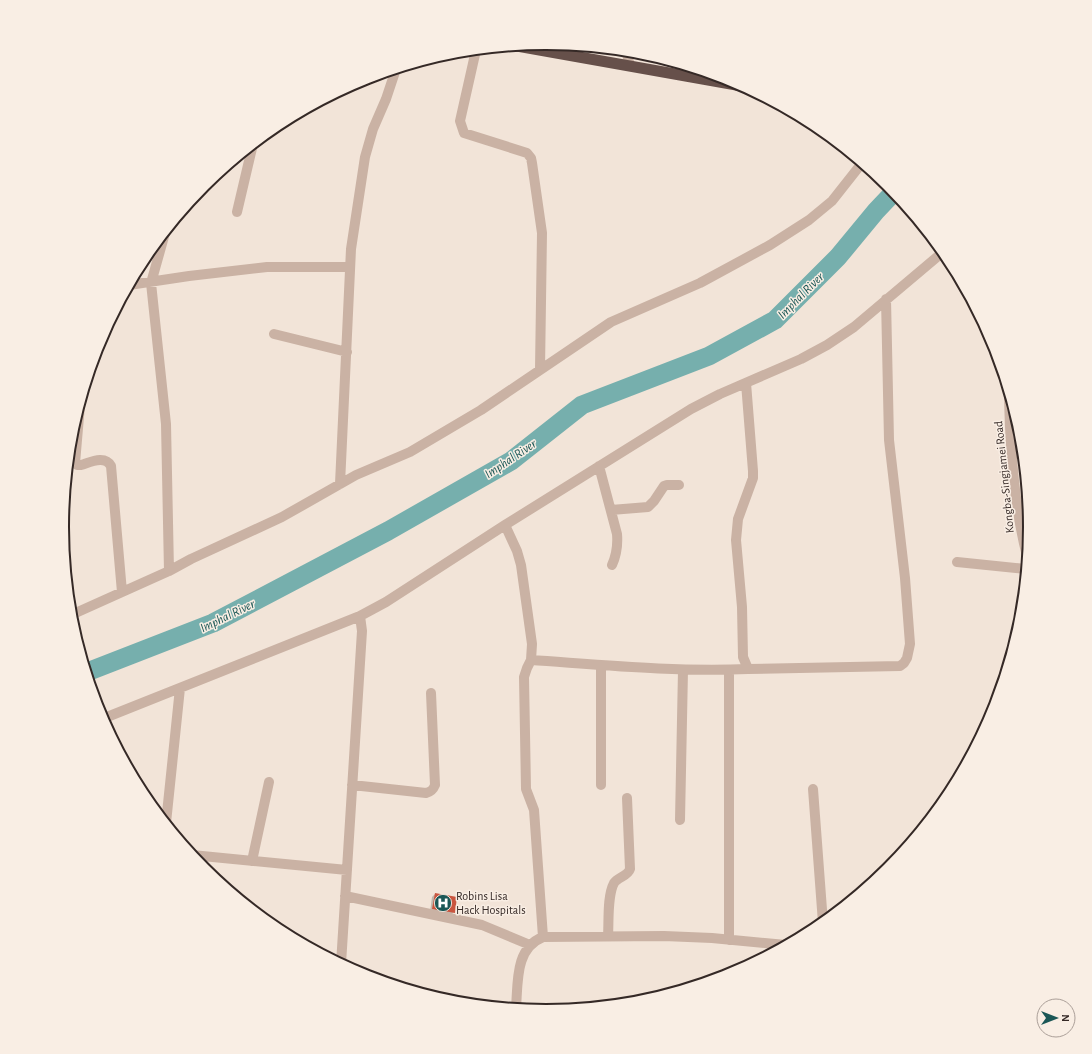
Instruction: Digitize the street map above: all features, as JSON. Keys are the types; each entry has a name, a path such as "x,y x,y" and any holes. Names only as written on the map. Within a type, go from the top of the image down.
{"highway":[{"path":"542,50 715,81"}],"street":[{"path":"475,55 460,121 461,128 464,133 526,153 531,158 532,162 542,233 540,370"},
{"path":"628,57 630,65"},
{"path":"340,484 351,249 365,157 373,129 394,75"},
{"path":"237,212 251,153"},
{"path":"77,612 169,571 191,559 282,517 356,474 410,452 481,410 611,322 700,283 770,245 810,220 832,201 859,167"},
{"path":"160,247 151,283 166,424 169,571"},
{"path":"108,717 360,616 386,602 505,525 691,409 720,394 801,360 827,344 854,327 938,256"},
{"path":"135,284 189,276 267,267 350,267"},
{"path":"532,660 683,670 895,667 904,663 907,658 910,644 905,578 889,440 886,299"},
{"path":"274,334 346,352"},
{"path":"746,383 753,471 738,519 736,540 742,607 743,657 748,669"},
{"name":"Kongba-Singjamei Road","path":"1009,414 1010,441 1022,502"},
{"path":"77,441 75,463 77,465 104,459 108,461 111,466 122,592"},
{"path":"599,466 611,510 618,545 617,555 612,565"},
{"path":"611,510 648,507 664,486 679,485"},
{"path":"505,525 517,550 521,565 532,644 532,660 524,677 526,789 534,810 543,937"},
{"path":"957,562 1021,568"},
{"path":"341,958 362,631 360,616"},
{"path":"601,665 601,785"},
{"path":"680,820 683,670"},
{"path":"729,670 729,940"},
{"path":"167,815 180,688"},
{"path":"352,785 426,793 431,792 434,789 431,693"},
{"path":"252,861 270,782"},
{"path":"813,789 822,915"},
{"path":"608,936 612,890 615,882 629,872 630,868 627,798"},
{"path":"201,856 347,870"},
{"path":"345,896 482,925 530,945"},
{"path":"516,1003 520,963 524,953 530,945 543,937 664,936 776,944"}],"building":[{"path":"435,893 457,897 455,913 432,909"}],"waterway":[{"name":"Imphal River","path":"91,670 213,623 388,531 511,461 582,405 709,356 775,320 838,257 890,197"}],"place":[{"name":"Robins Lisa Hack Hospitals","path":"443,903"}]}
